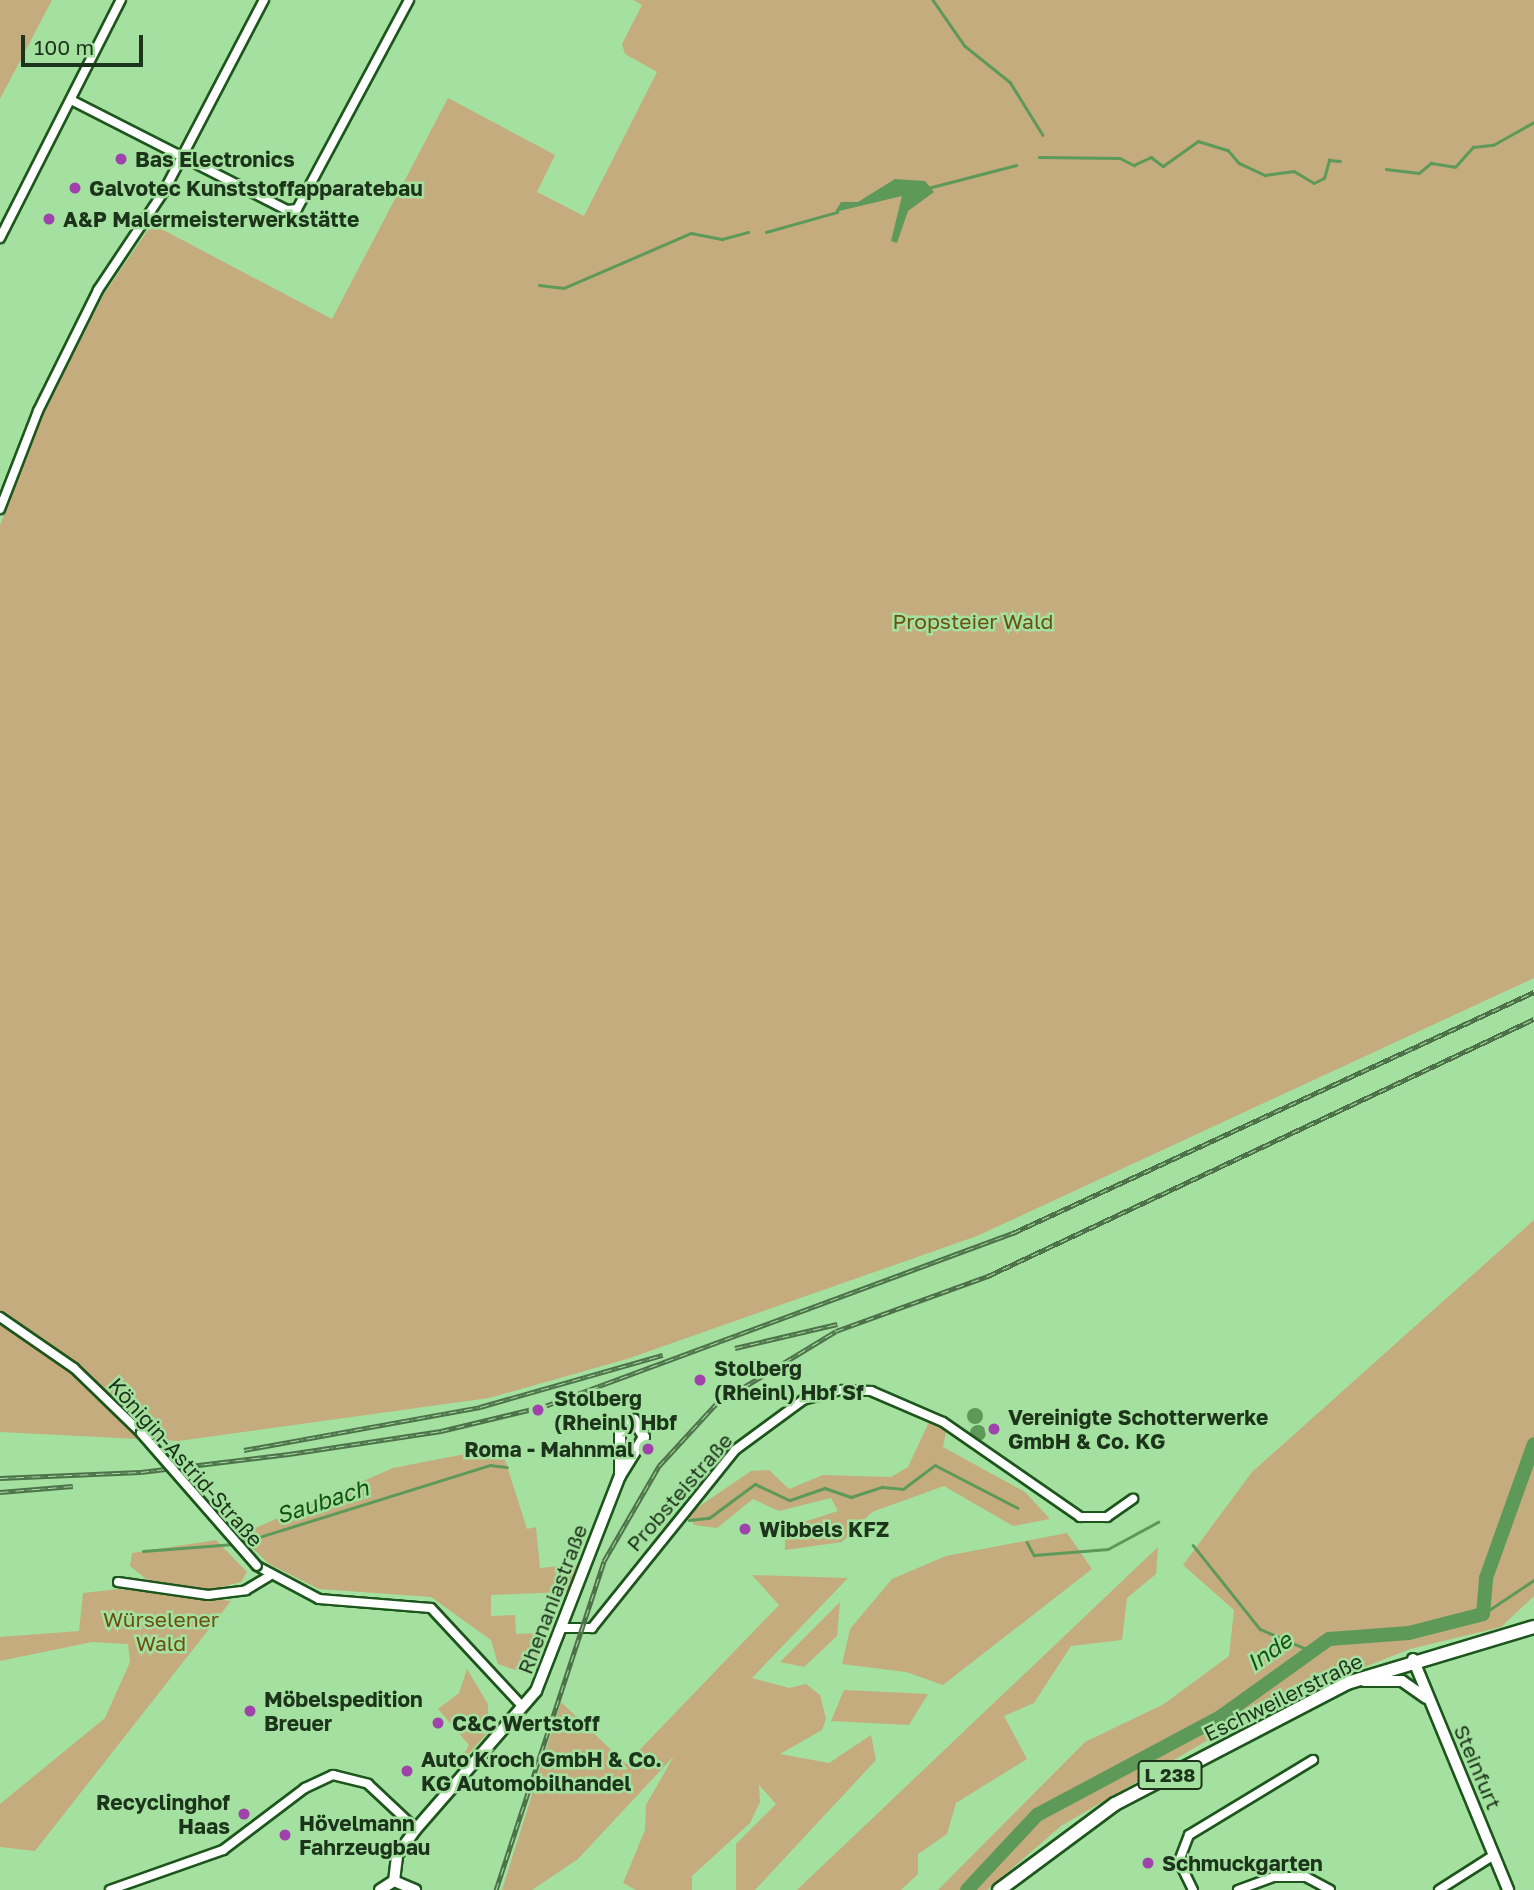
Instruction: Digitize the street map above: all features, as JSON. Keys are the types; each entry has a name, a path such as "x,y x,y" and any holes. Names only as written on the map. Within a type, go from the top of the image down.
{"main road":[{"name":"Eschweilerstraße","path":"999,1890 1115,1804 1347,1683 1413,1660 1534,1628"}],"street":[{"path":"0,238 121,0"},
{"path":"1,505 38,411 98,290 182,157 264,0"},
{"path":"71,100 287,210 303,205 409,0"},
{"name":"Königin-Astrid-Straße","path":"0,1317 74,1368 141,1433 257,1566 270,1576 319,1599 431,1608 523,1707"},
{"name":"Probsteistraße","path":"563,1628 592,1628 735,1450 803,1400 841,1390 871,1391 943,1422 1080,1517 1107,1517 1133,1499"},
{"path":"634,1420 643,1437 620,1476 620,1427 634,1420"},
{"name":"Rhenaniastraße","path":"394,1881 397,1855 416,1829 523,1707 563,1628 620,1476"},
{"path":"118,1582 208,1595 246,1590 270,1576"},
{"name":"Steinfurt","path":"1413,1660 1508,1890"},
{"path":"1347,1683 1402,1681 1429,1700"},
{"path":"1193,1890 1179,1861 1189,1835 1313,1760"},
{"path":"107,1889 223,1850 305,1788 333,1775 368,1784 416,1829"},
{"path":"1439,1890 1494,1855"},
{"path":"1238,1890 1273,1877 1306,1877 1330,1890"},
{"path":"380,1890 394,1881 415,1890"}],"green space":[{"path":"0,0 52,0 0,99"},
{"name":"Propsteier Wald","path":"633,0 1534,0 1534,978 977,1236 627,1359 489,1398 178,1441 0,1432 0,525 44,413 104,294 152,224 332,319 448,98 555,155 537,192 584,216 657,72 625,54 622,44 642,5"},
{"path":"1534,1220 1534,1596 1501,1627 1410,1649 1266,1706 1061,1826 987,1890 938,1890 1085,1742 1164,1704 1229,1656 1234,1610 1183,1565 1252,1472"},
{"path":"929,1422 946,1432 943,1447 1025,1492 1050,1519 1013,1526 944,1486 872,1512 842,1542 785,1550 785,1528 838,1511 831,1498 779,1511 753,1499 717,1528 694,1525 688,1514 751,1471 769,1470 789,1489 823,1475 891,1477 908,1467"},
{"path":"501,1447 527,1529 536,1527 540,1568 579,1564 570,1592 491,1595 491,1616 515,1615 516,1634 543,1633 537,1661 524,1673 498,1664 491,1640 431,1597 319,1589 269,1564 239,1535 393,1468"},
{"path":"1067,1533 1092,1569 943,1685 906,1672 842,1664 850,1629 892,1579 946,1556"},
{"path":"216,1540 247,1572 241,1582 209,1590 151,1583 130,1566 132,1553"},
{"path":"1158,1547 1156,1574 1127,1598 1122,1640 1071,1646 1034,1703 1004,1716 1027,1759 956,1803 947,1834 918,1854 918,1874 901,1890 797,1890"},
{"path":"752,1575 848,1578 752,1678 789,1688 806,1684 820,1695 826,1719 822,1730 780,1754 829,1763 871,1735 876,1760 755,1890 736,1890 736,1844 776,1804 759,1785 760,1802 750,1823 692,1876 692,1890 636,1890 623,1883 645,1830 646,1805 674,1756 578,1859 532,1890 502,1890 561,1702 626,1764 779,1605"},
{"name":"Würselener Wald","path":"119,1589 231,1601 35,1851 0,1847 0,1804 105,1718 130,1662 128,1644 92,1642 0,1661 0,1637 79,1631 83,1593"},
{"path":"840,1602 837,1636 804,1667 780,1662"},
{"path":"467,1669 488,1704 488,1732 456,1768 469,1745 438,1709 459,1693"},
{"path":"844,1690 928,1694 909,1725 831,1721"}],"shaded area":[{"path":"895,179 925,181 934,192 908,211 897,243 891,241 902,196 835,212 841,202 858,202"},
{"path":"972,1408 978,1408 983,1416 981,1422 972,1424 967,1419 967,1413"},
{"path":"975,1425 981,1425 986,1433 984,1439 975,1441 970,1436 970,1430"}],"waterway":[{"path":"933,0 965,46 1010,82 1043,135"},
{"path":"1386,169 1419,173 1431,163 1455,167 1473,147 1493,145 1534,122"},
{"path":"1039,157 1120,158 1134,165 1151,157 1163,166 1198,141 1228,150 1239,163 1265,175 1294,171 1314,183 1324,178 1329,160 1340,161"},
{"path":"928,188 1016,165"},
{"path":"766,232 837,212"},
{"path":"539,285 564,288 691,233 722,239 748,232"},
{"name":"Inde","path":"967,1890 1037,1815 1219,1718 1329,1639 1409,1633 1483,1614 1486,1578 1534,1444"},
{"name":"Saubach","path":"240,1543 490,1465 507,1467"},
{"name":"Saubach","path":"689,1520 709,1518 755,1484 790,1500 825,1488 851,1497 882,1487 903,1489 935,1465 1018,1508"},
{"name":"Saubach","path":"1027,1542 1034,1555 1108,1549 1158,1522"},
{"name":"Saubach","path":"143,1551 234,1544"},
{"name":"Saubach","path":"1193,1545 1260,1629 1309,1650"},
{"path":"1483,1614 1534,1580"}],"railway":[{"path":"0,1478 141,1472 289,1454 441,1431 545,1406 1013,1233 1534,992"},
{"path":"496,1890 604,1561 659,1466 716,1404 836,1331 988,1276 1534,1019"},
{"path":"735,1348 837,1324"},
{"path":"244,1450 480,1407 663,1355"},
{"path":"0,1492 73,1486"}],"place":[{"name":"Bas Electronics","path":"121,159"},
{"name":"Galvotec Kunststoffapparatebau","path":"75,188"},
{"name":"A&P Malermeisterwerkstätte","path":"49,219"},
{"name":"Stolberg (Rheinl) Hbf Sf","path":"700,1380"},
{"name":"Stolberg (Rheinl) Hbf","path":"538,1410"},
{"name":"Vereinigte Schotterwerke GmbH & Co. KG","path":"994,1429"},
{"name":"Roma - Mahnmal","path":"648,1449"},
{"name":"Wibbels KFZ","path":"745,1529"},
{"name":"Möbelspedition Breuer","path":"250,1711"},
{"name":"C&C Wertstoff","path":"438,1723"},
{"name":"Auto Kroch GmbH & Co. KG Automobilhandel","path":"407,1771"},
{"name":"Recyclinghof Haas","path":"244,1814"},
{"name":"Hövelmann Fahrzeugbau","path":"285,1835"},
{"name":"Schmuckgarten","path":"1148,1863"}]}
